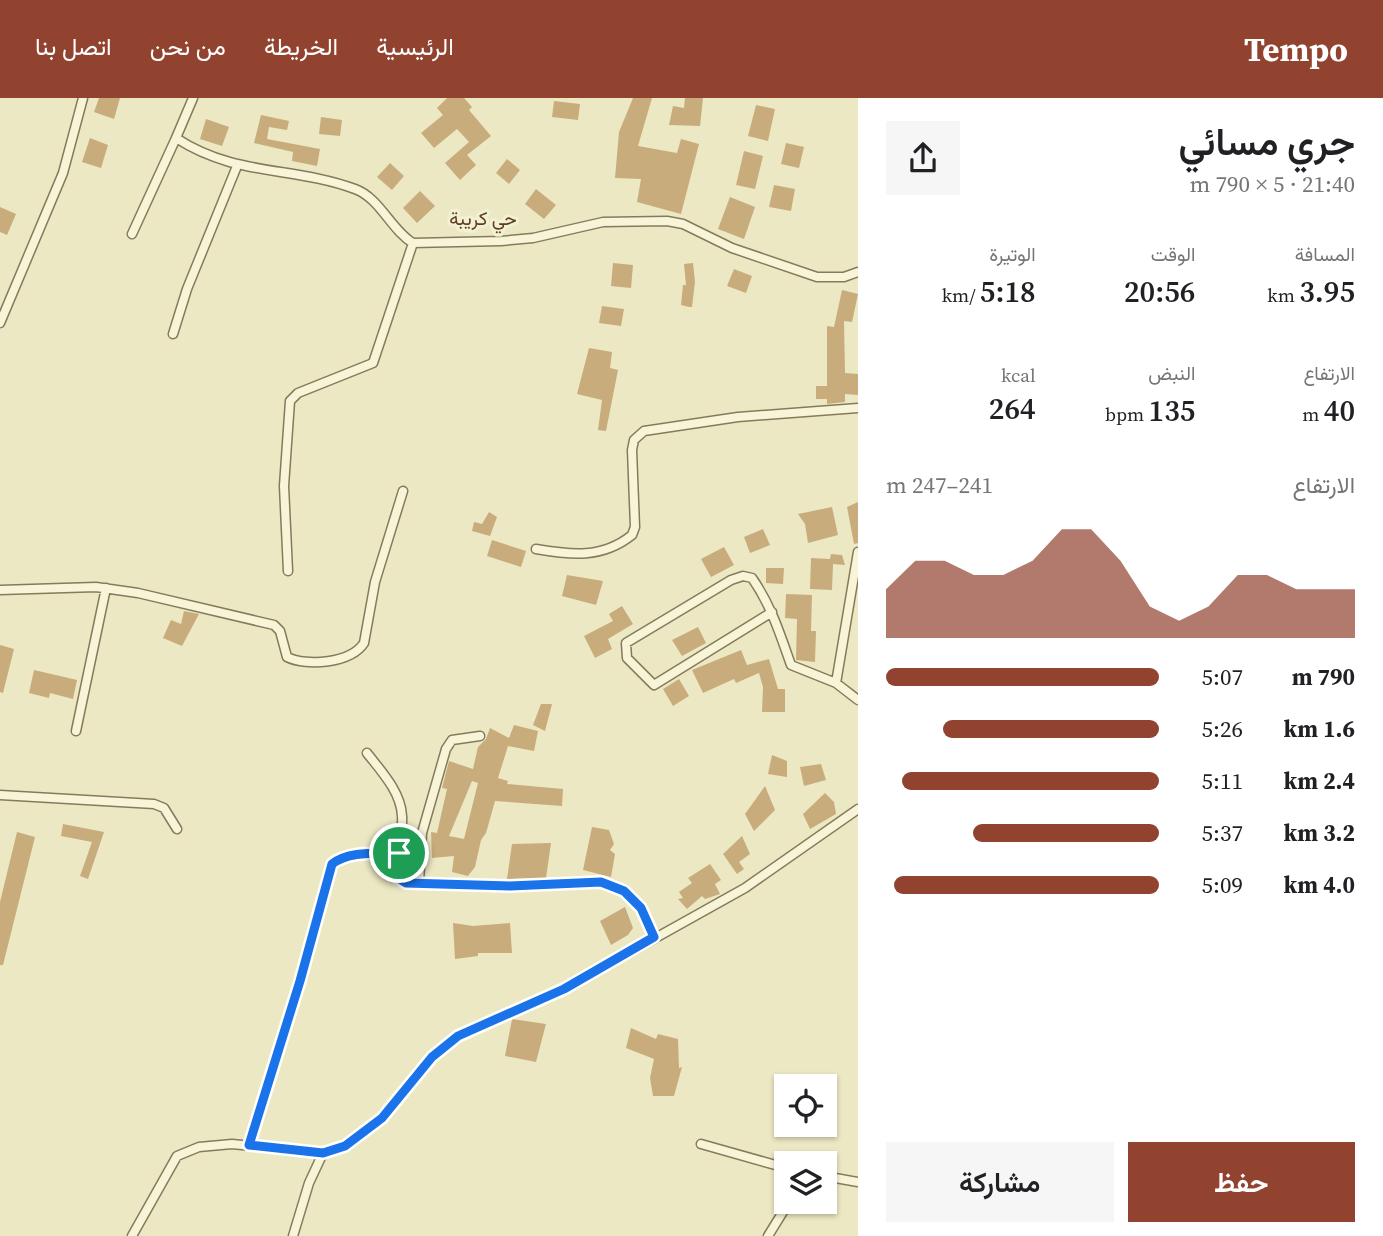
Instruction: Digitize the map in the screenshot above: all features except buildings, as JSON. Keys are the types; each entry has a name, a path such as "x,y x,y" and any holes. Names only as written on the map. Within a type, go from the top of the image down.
{"street":[{"path":"0,323 63,173 83,98"},
{"path":"132,234 193,98"},
{"path":"176,138 204,154 237,166 358,190 413,243 501,241 533,238 603,222 667,221 683,224 732,248 817,277 831,279 858,272"},
{"path":"173,334 187,289 237,166"},
{"path":"288,571 284,486 290,401 298,393 373,363 413,243"},
{"path":"536,549 571,555 593,554 632,535 635,527 632,450 634,440 644,431 738,417 858,408"},
{"path":"0,590 69,585 106,588 266,622 280,631 287,657 292,660 319,662 344,656 360,650 364,643 375,582 404,491"},
{"path":"836,683 858,552"},
{"path":"772,612 654,685 627,658 626,643 731,580 743,576 752,578 772,612 791,665 836,683 858,700"},
{"path":"76,731 106,588"},
{"path":"419,883 422,834 446,749 452,740 480,736"},
{"path":"368,753 399,799 402,814 398,878 406,883 510,886 601,882 624,891 641,908 654,937"},
{"path":"0,795 154,803 164,808 177,829"},
{"path":"132,1236 177,1156 199,1147 249,1145 323,1153 345,1146 382,1118 432,1057 458,1036 564,989 745,888 858,809"},
{"path":"249,1145 300,981 332,864 340,858 355,855 399,853"},
{"path":"701,1144 774,1165"},
{"path":"293,1236 309,1183 323,1153"},
{"path":"837,1178 858,1182"},
{"path":"768,1236 782,1214"}],"district":[{"name":"حي كريبة","path":"483,218"}],"route":[{"path":"399,853 398,878 406,883 510,886 601,882 624,891 641,908 654,937 564,989 458,1036 432,1057 382,1118 345,1146 323,1153 249,1145 300,981 332,864 340,858 355,855 399,853"}]}
